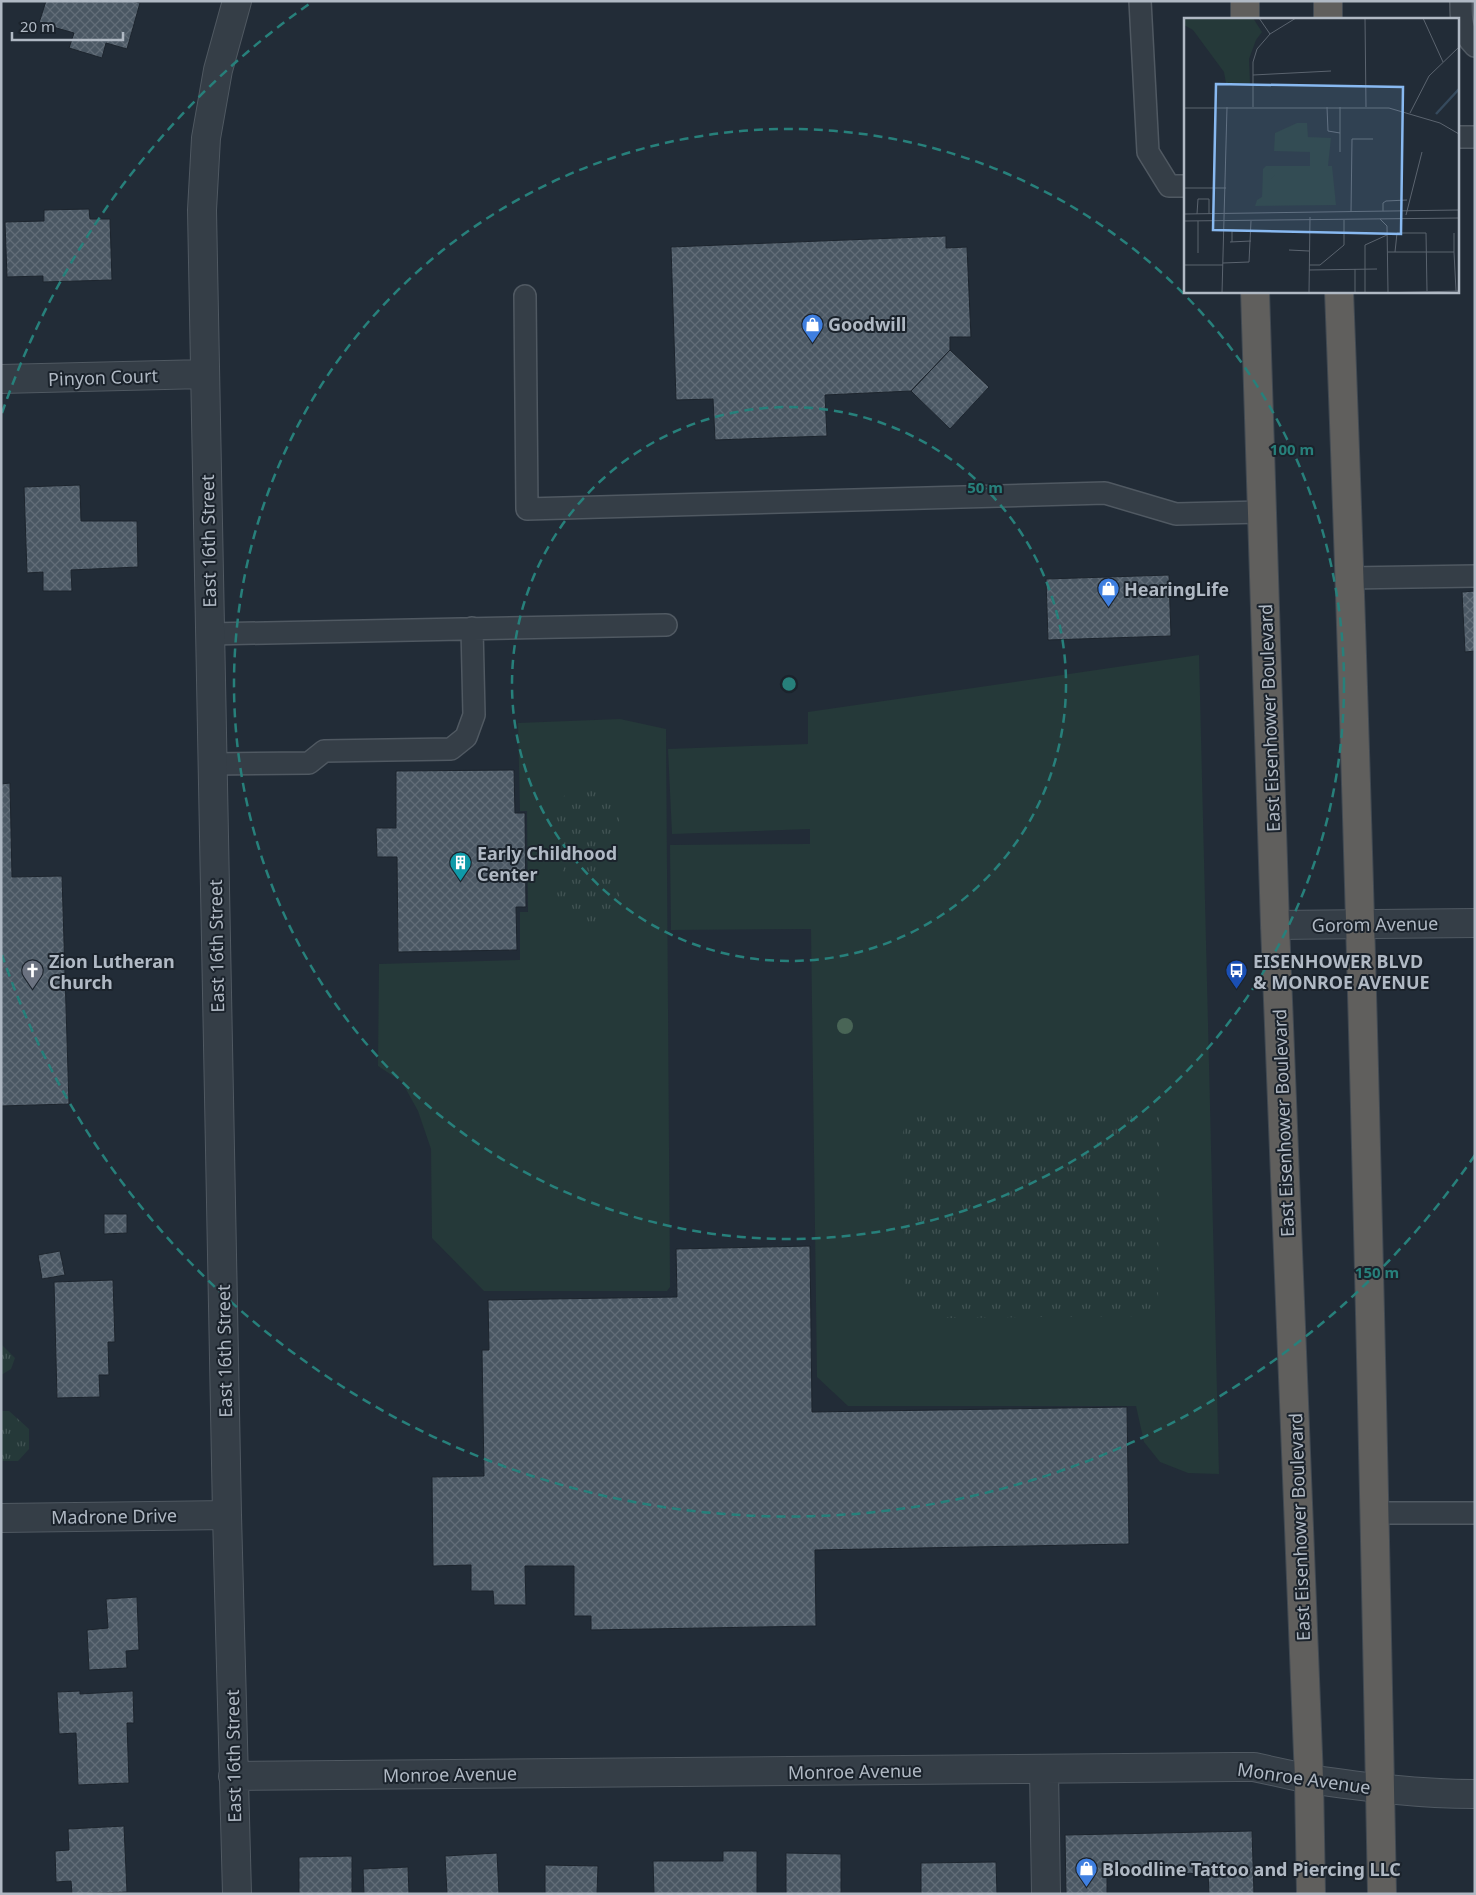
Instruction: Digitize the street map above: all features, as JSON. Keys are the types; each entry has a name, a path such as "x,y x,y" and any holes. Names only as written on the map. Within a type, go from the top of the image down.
{"highway":[{"path":"1245,1 1245,18"},
{"path":"1328,1 1328,18"},
{"name":"East Eisenhower Boulevard","path":"1255,292 1276,925 1309,1779 1311,1894"},
{"path":"1339,292 1359,924 1382,1894"}],"street":[{"name":"East 16th Street","path":"237,1 218,70 206,138 202,210 227,1515 237,1894"},
{"name":"Pinyon Court","path":"1,379 204,374"},
{"name":"Gorom Avenue","path":"1276,925 1475,923"},
{"name":"Madrone Drive","path":"1,1518 227,1515"},
{"name":"Monroe Avenue","path":"233,1776 1254,1767 1309,1779 1380,1789 1475,1794"},
{"path":"1044,1769 1046,1894"}],"lane":[{"path":"1140,1 1148,152 1169,186 1184,186"},
{"path":"1461,1 1461,16 1465,36 1475,46"},
{"path":"1458,137 1475,137"},
{"path":"525,296 527,509 1105,493 1176,514 1262,512"},
{"path":"1349,578 1475,576"},
{"path":"210,634 666,625"},
{"path":"212,764 309,763 324,751 452,749 466,737 474,716 472,628"},
{"path":"1374,1513 1475,1512"}],"green space":[{"path":"1199,655 1219,1474 1188,1473 1160,1462 1144,1442 1136,1406 848,1406 817,1377 811,929 671,930 670,845 810,844 810,829 672,834 668,749 808,744 808,712"},
{"path":"620,719 666,729 670,1287 667,1291 484,1291 432,1238 431,1149 418,1111 402,1082 378,1066 379,964 520,960 520,912 528,912 527,811 520,811 518,723"},
{"path":"589,784 611,794 618,806 619,822 610,856 620,892 619,899 612,912 601,920 587,923 572,918 559,903 557,890 566,862 566,854 556,826 555,817 559,803 568,793"},
{"path":"1159,1113 1158,1316 947,1318 932,1315 915,1305 905,1284 903,1115"},
{"path":"1,1344 15,1358 11,1369 1,1375"},
{"path":"1,1411 9,1411 29,1429 29,1449 18,1461 1,1461"}],"building":[{"path":"46,1 133,1 140,3 127,49 106,43 102,58 69,48 74,33 39,23"},
{"path":"89,209 90,219 110,219 112,280 43,282 43,276 7,277 5,222 44,221 44,210"},
{"name":"Goodwill","path":"946,236 946,248 967,247 971,337 950,337 950,350 911,391 825,395 827,436 715,440 713,399 676,400 671,247"},
{"path":"950,350 989,387 950,429 911,391"},
{"path":"80,485 81,521 137,521 138,567 71,570 72,591 43,591 43,572 27,573 24,487"},
{"name":"HearingLife","path":"1169,575 1171,636 1048,640 1046,579"},
{"path":"1475,591 1475,651 1465,652 1462,592"},
{"name":"Early Childhood Center","path":"514,770 515,813 525,813 526,907 516,907 517,950 398,952 397,857 377,857 376,828 396,828 396,771"},
{"name":"Zion Lutheran Church","path":"10,783 12,877 62,876 69,1104 1,1106 1,784"},
{"path":"104,1214 127,1214 127,1233 104,1234"},
{"path":"810,1246 812,1412 1127,1407 1129,1544 815,1550 816,1626 591,1630 591,1616 574,1616 574,1566 525,1566 526,1605 494,1605 493,1591 471,1591 471,1565 433,1566 432,1477 484,1476 482,1350 489,1350 488,1300 677,1297 676,1249"},
{"path":"60,1251 65,1275 42,1279 38,1255"},
{"path":"113,1280 115,1342 108,1342 109,1375 99,1375 100,1397 57,1398 54,1282"},
{"path":"137,1597 139,1650 126,1651 127,1668 89,1670 87,1630 108,1628 106,1599"},
{"path":"80,1691 80,1694 133,1691 134,1723 127,1723 129,1783 78,1785 76,1733 59,1734 57,1692"},
{"path":"124,1826 127,1892 72,1894 71,1881 56,1882 55,1851 69,1850 68,1829"},
{"path":"1252,1831 1254,1894 1209,1894 1208,1873 1107,1876 1107,1894 1066,1894 1065,1835"},
{"path":"723,1851 757,1851 757,1894 654,1894 653,1861 723,1861"},
{"path":"497,1853 499,1894 447,1894 445,1856"},
{"path":"786,1853 841,1854 841,1894 786,1894"},
{"path":"352,1856 352,1894 299,1894 299,1857"},
{"path":"996,1862 997,1894 921,1894 921,1863"},
{"path":"545,1865 598,1866 597,1894 545,1894"},
{"path":"408,1867 409,1894 364,1894 363,1869"}],"place":[{"name":"Goodwill","path":"812,343"},
{"name":"HearingLife","path":"1108,608"},
{"name":"Early Childhood Center","path":"461,882"},
{"name":"Zion Lutheran Church","path":"33,990"},
{"name":"EISENHOWER BLVD & MONROE AVENUE","path":"1237,990"},
{"name":"Bloodline Tattoo and Piercing LLC","path":"1086,1888"}]}
